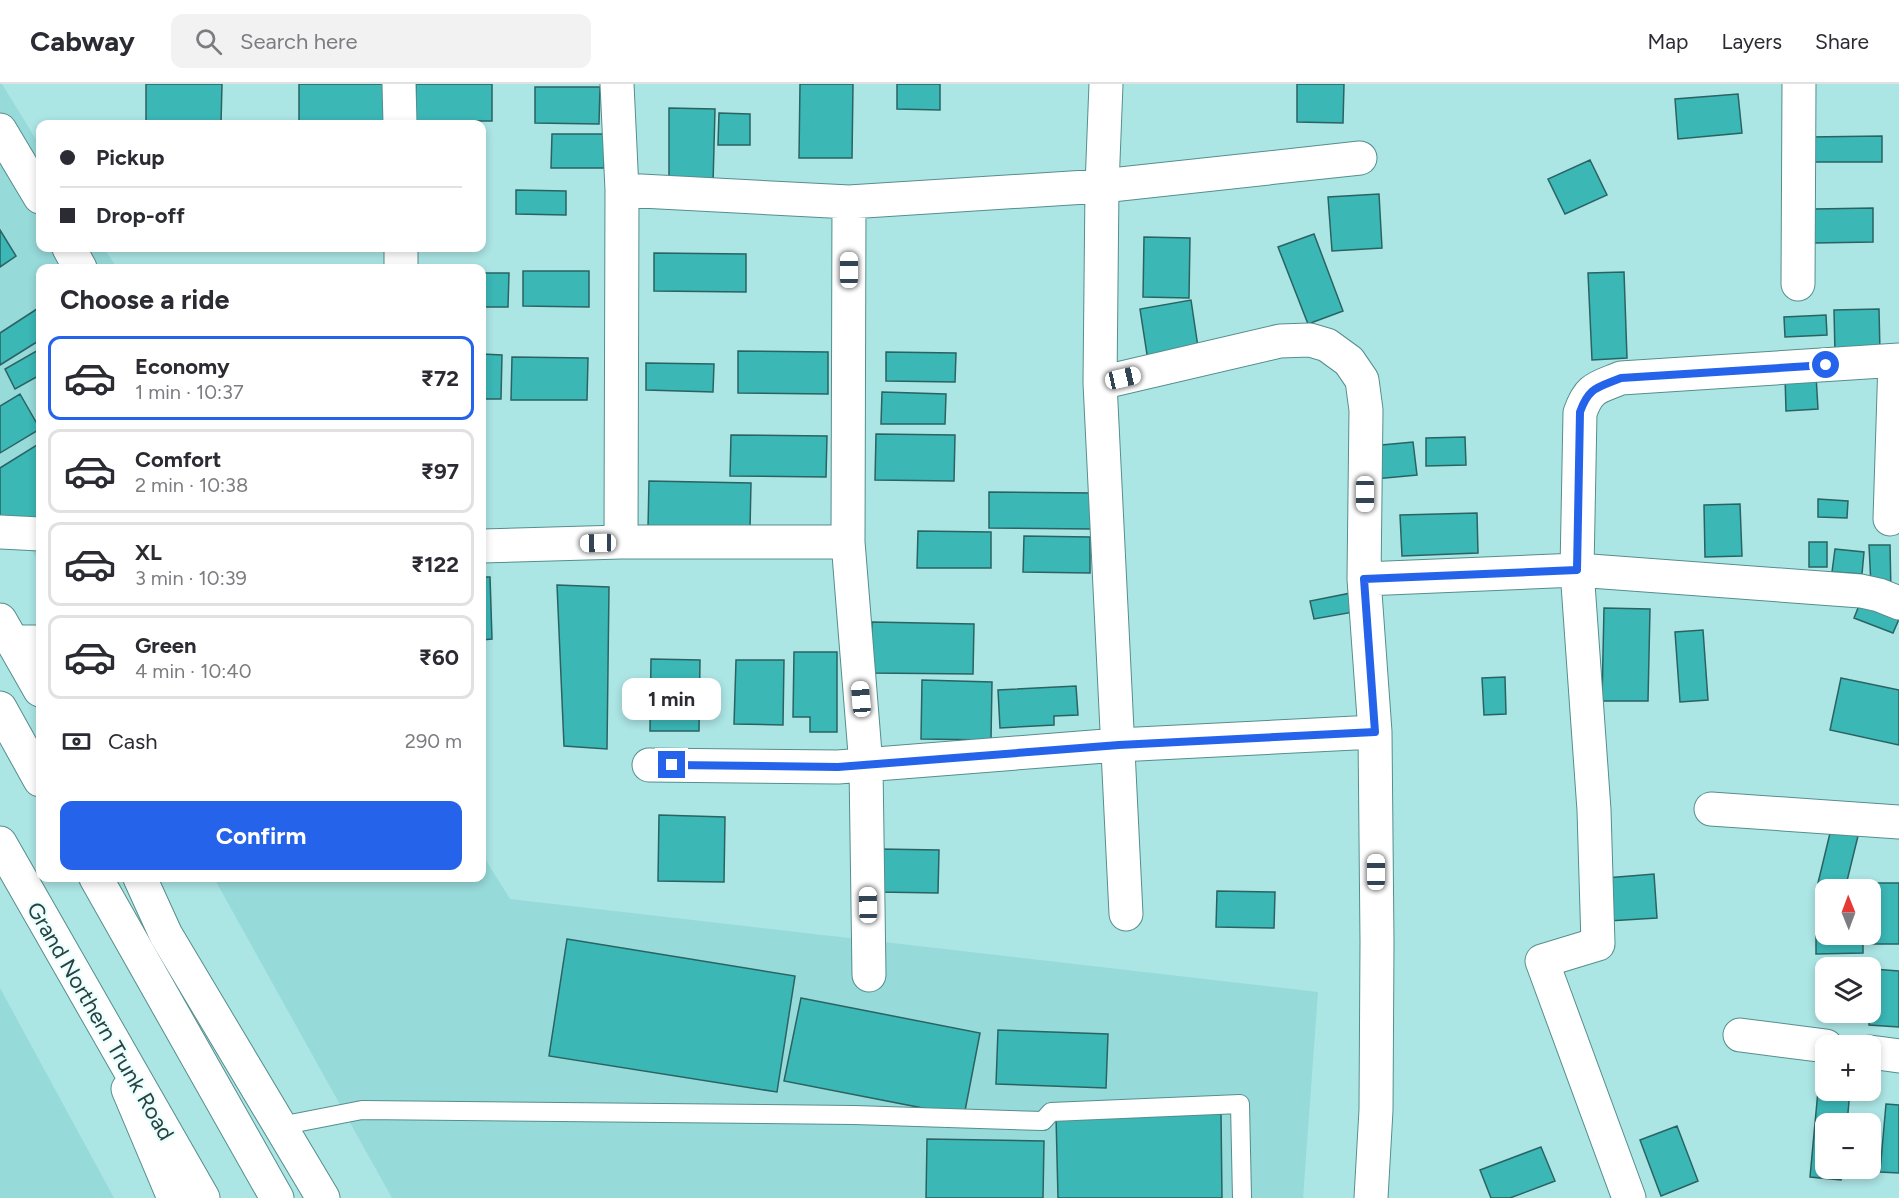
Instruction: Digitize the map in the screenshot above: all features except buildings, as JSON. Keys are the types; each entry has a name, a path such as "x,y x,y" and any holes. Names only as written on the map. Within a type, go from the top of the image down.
{"main road":[{"path":"399,84 400,120"},
{"path":"616,84 622,190 621,542"},
{"path":"1106,84 1102,186 1100,383 1126,914"},
{"path":"1798,84 1798,284"},
{"path":"0,130 36,190"},
{"path":"622,190 849,202 1102,186 1360,159"},
{"path":"849,202 848,542 866,766 869,975"},
{"path":"1100,383 1280,341 1310,340 1327,345 1349,361 1362,380 1366,410 1364,579 1375,732 1376,1110 1371,1198"},
{"path":"1629,1198 1542,961 1598,944 1594,810 1577,570 1580,412 1586,397 1597,388 1621,378 1897,361 1890,519"},
{"path":"0,532 36,534"},
{"path":"486,546 621,542 848,542"},
{"path":"1364,579 1577,570 1861,591 1899,603"},
{"path":"18,634 36,680"},
{"path":"0,708 36,773"},
{"path":"649,765 866,766 1119,745 1375,732"},
{"path":"1711,809 1899,822"},
{"name":"Grand Northern Trunk Road","path":"0,843 203,1198"},
{"path":"98,882 277,1198"},
{"path":"142,882 166,935 323,1198"},
{"path":"95,1011 174,1198"},
{"path":"1740,1035 1815,1045"},
{"path":"1881,1054 1899,1056"}],"lane":[{"path":"280,1126 362,1110 854,1115 1043,1121 1051,1112 1240,1104 1242,1198"}],"shaded area":[{"path":"0,84 2,84 36,139 36,252 107,252 114,264 36,264 36,558 0,492"},
{"path":"486,860 510,899 1318,992 1303,1198 392,1198 216,882 486,882"},
{"path":"0,988 114,1198 0,1198"}],"route":[{"path":"672,765 866,766 1119,745 1375,732 1364,579 1577,570 1580,412 1586,397 1597,388 1621,378 1826,365"}]}
